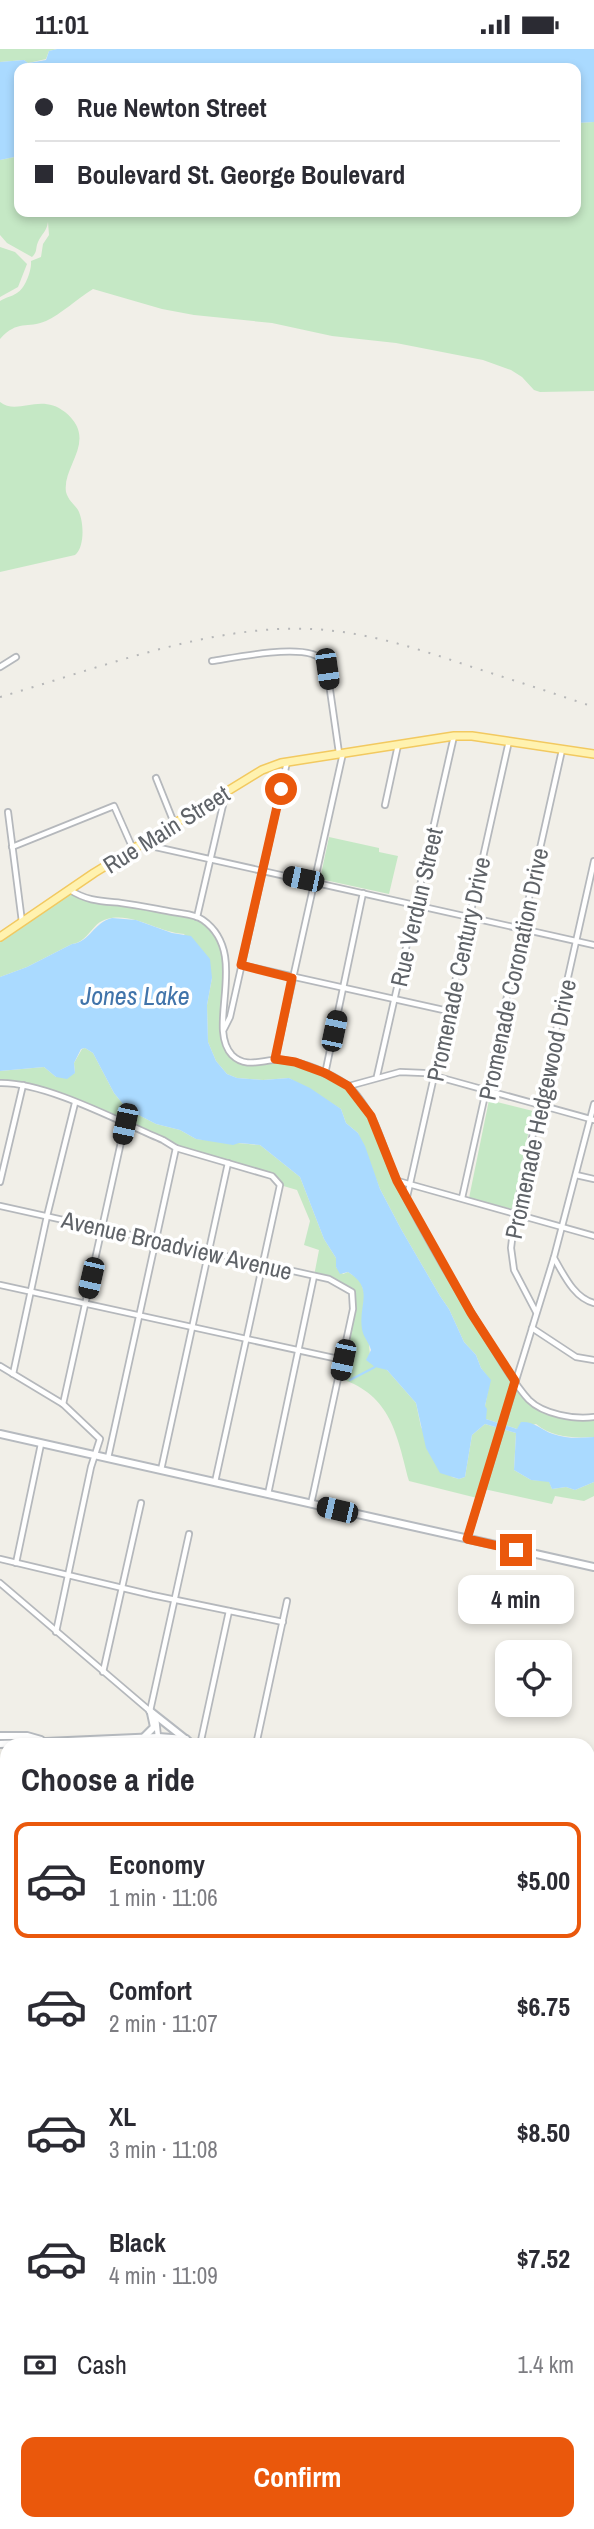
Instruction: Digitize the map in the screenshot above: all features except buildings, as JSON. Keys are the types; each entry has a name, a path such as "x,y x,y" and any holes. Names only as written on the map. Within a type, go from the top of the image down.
{"main road":[{"name":"Rue Main Street","path":"0,937 133,849 262,770 287,762 454,736 472,736 594,754"},
{"path":"0,1434 594,1567"},
{"path":"143,1738 154,1727 150,1711"},
{"path":"150,1711 185,1738"},
{"path":"0,1736 27,1735 34,1738"},
{"path":"143,1738 172,1738"}],"street":[{"path":"212,661 270,654 308,653 320,658 327,669 341,753 275,1059"},
{"path":"0,667 16,657"},
{"name":"Rue Verdun Street","path":"377,1076 454,736"},
{"name":"Promenade Century Drive","path":"407,1198 509,741"},
{"path":"385,805 398,744"},
{"name":"Promenade Coronation Drive","path":"462,1198 563,749"},
{"path":"224,1030 230,1017 287,762"},
{"path":"156,778 174,824"},
{"path":"197,917 226,792"},
{"path":"12,847 114,806 133,849"},
{"path":"8,812 22,922"},
{"path":"141,844 594,945"},
{"name":"Promenade Hedgewood Drive","path":"536,1313 514,1270 511,1248 515,1214 594,860"},
{"path":"71,890 93,901 149,907 197,917 211,927 223,952 227,986 224,1030 232,1054 241,1061 252,1063 275,1059 295,1062 325,1073 348,1086 371,1116 397,1181 471,1313 515,1381 531,1402 555,1414 594,1417"},
{"path":"325,1073 363,893"},
{"path":"241,965 448,1011"},
{"path":"348,1086 377,1076 400,1072 425,1073 592,1119"},
{"path":"0,1083 23,1085 75,1103 176,1148 272,1176 280,1185 215,1482"},
{"path":"0,1182 23,1085"},
{"path":"13,1374 75,1103"},
{"path":"467,1539 554,1257 594,1104"},
{"path":"63,1404 125,1124"},
{"path":"108,1458 176,1148"},
{"path":"161,1470 228,1163"},
{"path":"576,1175 594,1179"},
{"path":"397,1181 594,1236"},
{"name":"Avenue Broadview Avenue","path":"0,1206 329,1279 352,1292 353,1309 343,1360"},
{"path":"554,1257 572,1288 587,1301 594,1303"},
{"path":"268,1494 314,1276"},
{"path":"0,1285 343,1360 312,1504"},
{"path":"532,1328 576,1357 594,1360"},
{"path":"0,1366 63,1404 100,1439"},
{"path":"56,1632 95,1455 100,1439 115,1428"},
{"path":"16,1563 41,1444"},
{"path":"103,1672 141,1503"},
{"path":"150,1711 189,1534"},
{"path":"0,1559 283,1622"},
{"path":"0,1583 150,1711 158,1723 158,1737"},
{"path":"258,1738 287,1601"},
{"path":"202,1738 229,1611"}],"green space":[{"path":"0,49 57,49 49,51 46,59 28,63 24,60 0,62"},
{"path":"594,122 594,391 540,392 511,370 483,360 396,343 332,336 272,323 194,315 162,309 93,289 51,318 12,329 0,339 0,301 23,288 31,261 41,257 43,244 49,235 48,222 32,257 7,243 0,235 0,160 14,157 14,217 581,217 581,123"},
{"path":"0,247 15,252 27,264 18,287 0,297"},
{"path":"0,402 14,407 38,404 56,406 75,422 79,442 66,482 66,492 78,510 81,521 81,546 75,555 0,572"},
{"path":"329,837 379,848 379,852 398,856 389,894 320,879"},
{"path":"70,890 82,898 186,914 204,921 221,942 227,971 224,1014 227,1047 231,1054 252,1063 284,1060 325,1074 349,1086 371,1116 397,1181 471,1313 515,1381 531,1402 555,1414 594,1417 594,1437 556,1435 536,1424 517,1429 486,1419 485,1406 490,1380 476,1355 464,1342 449,1309 401,1229 380,1189 358,1133 346,1123 341,1109 289,1078 263,1080 237,1078 227,1074 216,1061 208,1042 207,1005 212,978 184,934 127,918 107,919 97,924 78,943 0,977 0,937"},
{"path":"85,1048 93,1053 114,1093 127,1109 156,1124 180,1130 196,1139 260,1145 300,1177 324,1239 336,1258 336,1267 343,1274 348,1272 360,1280 364,1292 370,1355 416,1403 421,1427 452,1477 465,1477 472,1435 485,1424 516,1433 514,1470 531,1480 549,1481 552,1489 566,1487 575,1490 594,1482 594,1496 584,1501 555,1496 552,1504 484,1489 481,1499 409,1481 395,1433 381,1406 358,1386 341,1379 353,1309 352,1292 341,1284 314,1276 319,1250 304,1245 310,1221 297,1190 280,1185 272,1176 176,1148 104,1113 63,1097 0,1083 0,1071 44,1067 56,1077 75,1073 74,1063"},
{"path":"489,1100 533,1111 512,1209 469,1198"}],"water":[{"path":"594,49 594,122 581,123 581,63 28,63 46,60 49,51"},
{"path":"24,60 28,63 14,63 14,157 0,160 0,62"},
{"name":"Jones Lake","path":"112,918 136,920 172,933 191,936 210,959 212,978 207,1005 208,1042 216,1061 227,1074 237,1078 263,1080 289,1078 310,1088 341,1109 346,1123 358,1133 365,1146 380,1189 401,1229 449,1309 464,1342 476,1355 481,1368 491,1380 485,1406 486,1419 517,1429 521,1422 526,1422 558,1436 594,1437 594,1482 575,1490 566,1487 552,1489 549,1482 531,1480 514,1470 516,1433 485,1424 472,1435 465,1477 459,1479 440,1473 426,1448 416,1403 387,1370 375,1367 366,1360 371,1350 362,1329 364,1298 361,1285 348,1272 340,1274 336,1267 336,1258 324,1239 300,1177 260,1145 233,1145 196,1139 180,1130 156,1124 127,1109 114,1093 93,1053 85,1048 81,1049 74,1063 75,1073 67,1079 56,1077 44,1067 0,1071 0,977 83,940 101,923"}],"waterway":[{"path":"350,1380 375,1367"}],"railway":[{"path":"0,697 194,641 273,629 312,629 393,642 594,707"}],"route":[{"path":"281,789 241,965 292,978 275,1059 295,1062 325,1073 348,1086 371,1116 397,1181 471,1313 515,1381 467,1539 516,1550"}]}
